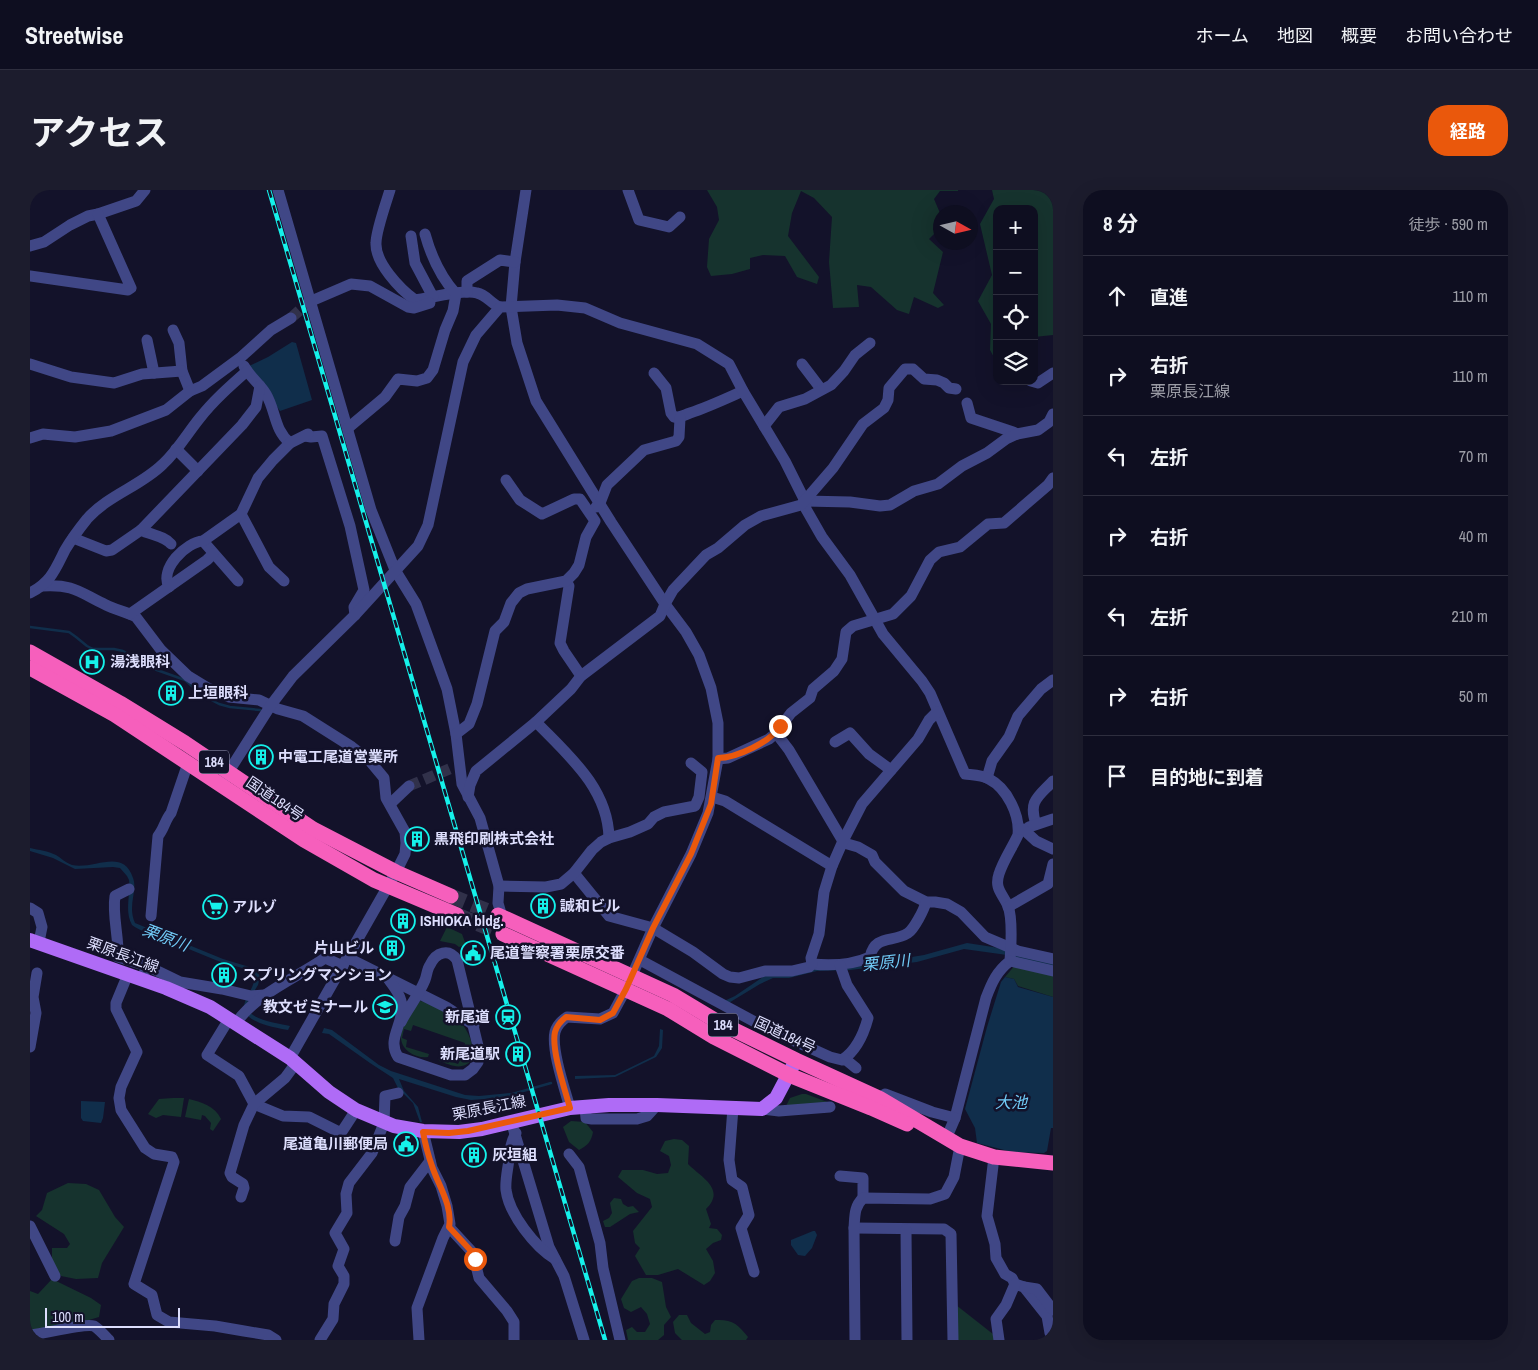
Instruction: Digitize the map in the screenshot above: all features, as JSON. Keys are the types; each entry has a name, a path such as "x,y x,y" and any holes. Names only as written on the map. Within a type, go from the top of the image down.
{"highway":[{"name":"国道184号","path":"30,652 120,703 225,778 304,840 388,887 457,915"},
{"name":"国道184号","path":"30,668 115,715 188,762 225,778 313,829 396,872 451,896"},
{"name":"国道184号","path":"500,916 629,982 714,1037 789,1075 871,1108 928,1134 946,1139"},
{"name":"国道184号","path":"503,934 629,982 673,995 718,1022 880,1098 960,1146 994,1157 1053,1163"}],"main road":[{"name":"栗原長江線","path":"34,941 128,974 145,973 232,1021 293,1061 329,1092 356,1110 394,1126 423,1132 459,1132 513,1127 570,1108 585,1107 657,1104 762,1109"},
{"path":"762,1109 776,1098 796,1060"}],"street":[{"path":"30,246 44,242 88,216 136,201 145,190"},
{"path":"278,190 371,510 396,570 416,604 447,689 456,734 457,766 462,784 480,818 499,886 498,902 500,916"},
{"path":"390,190 376,242 381,261 391,278 415,300 462,293 477,293 488,297 495,305 506,307 558,305 585,308 620,323 697,344 729,364 743,391 786,461 805,501 806,508 822,537 850,575 882,634 922,681 930,694 966,774 987,778 1001,787 1008,797 1021,829 1036,841 1053,850"},
{"path":"526,190 506,307 536,401 665,604 686,632 699,655 711,688 718,723 718,758 708,813 691,854 653,928 640,960 613,1013 600,1020 566,1017 560,1022 555,1032 555,1049 570,1108"},
{"path":"628,190 639,220 669,227 680,217"},
{"path":"30,276 128,290 131,288 98,214"},
{"path":"425,234 434,260 447,284 462,293"},
{"path":"309,302 351,284 370,286 408,307 414,308 438,301 415,262 411,236"},
{"path":"348,428 385,398 398,379 417,381 427,378 433,370 445,330 467,281 500,260 515,262"},
{"path":"225,778 271,705 293,676 355,615 418,546 428,524 463,362 476,335 506,307"},
{"path":"30,438 43,434 75,437 111,432 166,410 240,358 271,330 291,318"},
{"path":"173,330 179,343 182,371 190,392"},
{"path":"147,340 154,373"},
{"path":"764,426 779,407 804,399 830,384 844,371 855,355 870,343"},
{"path":"240,358 247,371 266,395 274,420 283,438 290,443"},
{"path":"30,364 71,377 114,383 142,374 182,371"},
{"path":"802,364 821,389"},
{"path":"468,797 470,785 476,771 536,722 581,676 660,616 673,590 706,555 718,548 745,525 761,516 801,505 833,468 863,424 884,408 888,400 889,388 905,370 913,369 924,379 938,380 949,388 956,389"},
{"path":"30,593 42,586 59,565 65,550 88,518 111,498 131,488 163,465 199,419 247,371"},
{"path":"1038,383 1053,372"},
{"path":"654,373 666,388 671,412 674,417 680,418 686,414 710,407 743,391"},
{"path":"73,538 106,551 112,550 141,530 242,425 256,406 260,386"},
{"path":"967,403 971,418 1017,434"},
{"path":"805,501 890,505 914,490 938,484 962,466 1006,439 1017,434 1038,430 1048,422 1053,414"},
{"path":"590,513 600,503 607,485 644,450 676,441 679,437 680,418"},
{"path":"169,586 166,581 167,570 172,561 196,541 203,540 241,514 258,478 290,443 307,435 311,438 322,436 350,526 364,590 354,607 355,615"},
{"path":"176,450 198,471"},
{"path":"718,758 728,758 769,739 791,713 810,698 813,688 834,671 842,660 846,632 853,626 875,621 893,614 911,596 930,560 939,552 960,547 988,524 1004,523 1048,485 1053,478"},
{"path":"456,734 469,724 472,717 481,692 486,662 495,631 504,622 511,604 519,593 526,589 566,581 579,565 586,537 595,521 580,499 574,499 542,514 520,500 506,480"},
{"path":"241,514 269,567 284,582"},
{"path":"141,530 166,538 170,544"},
{"path":"203,540 238,581"},
{"path":"130,614 213,554"},
{"path":"566,581 569,586 560,643 581,676"},
{"path":"42,586 54,585 74,588 107,606 136,617 174,664 206,688 229,697 259,700 278,709 309,719 358,751 376,767 384,778 386,798 405,832 405,854 345,962 285,1078 254,1104 244,1126 230,1173 232,1178 244,1184 241,1197"},
{"path":"987,778 992,761 1009,737 1018,716 1040,689 1053,680"},
{"path":"812,964 811,958 818,934 824,892 843,840 862,804 918,740 929,720 937,712"},
{"path":"536,722 578,765 592,783 605,808 609,826 609,838"},
{"path":"776,733 844,843 872,855 876,862 904,891 926,902 947,904 961,912 985,937 1011,954 1053,971"},
{"path":"835,742 850,733 869,754 891,770"},
{"path":"151,916 158,836 171,813 188,762"},
{"path":"691,763 702,772 699,797 695,806"},
{"path":"1036,824 1032,807 1036,798 1053,781"},
{"path":"390,804 409,786"},
{"path":"712,797 725,801 832,866"},
{"path":"499,886 546,887 562,884 574,873 592,850 609,838 648,824 654,817 664,812 695,806 708,813"},
{"path":"1011,954 1008,907 1000,894 997,884 999,874 1021,829 1053,819"},
{"path":"1008,907 1048,884 1053,864"},
{"path":"574,873 608,916 653,928 694,952 723,974 739,978 765,971 792,971 809,967 812,964 841,968 862,961 870,956 880,941 911,932 926,902"},
{"path":"129,889 115,896 118,957 145,973 180,982 249,995 264,995"},
{"path":"30,908 38,913 42,927 34,941"},
{"path":"946,1139 955,1118 992,981 1011,954 1018,951 1053,959"},
{"path":"389,980 398,993 402,1006 400,1022 394,1040 394,1050 398,1056 451,1075 465,1075 478,1062 479,1050 474,1025 457,960 453,954 447,952 439,954 434,958 429,965 426,980 400,1022"},
{"path":"356,1110 341,1133 309,1117 283,1116 254,1104 239,1076 207,1055 232,1021 243,1012 264,995 326,958 345,962 418,992 474,1025"},
{"path":"640,960 768,1029 830,1057 845,1059 856,1068"},
{"path":"841,968 847,985 868,1018 865,1029 855,1047 845,1059"},
{"path":"30,1047 36,1013 33,997 37,972"},
{"path":"128,974 116,1003 116,1009 137,1052 121,1087 120,1104 126,1120 145,1148 154,1154 172,1157 174,1162 134,1284 152,1295 156,1313 163,1320 260,1334 271,1336 276,1340"},
{"path":"320,1340 333,1319 334,1304 344,1284 344,1276 338,1266 344,1249 335,1234 347,1213 346,1190 352,1178 372,1153 384,1123 385,1096 398,1093"},
{"path":"880,1098 885,1094 932,1112 955,1118"},
{"path":"762,1109 779,1111 830,1107"},
{"path":"733,1108 729,1169 732,1180 742,1187 749,1215 741,1228 754,1272"},
{"path":"513,1127 506,1184 507,1196 511,1207 531,1237 540,1248 555,1259"},
{"path":"513,1127 549,1247 564,1276 584,1340"},
{"path":"418,1340 416,1308 424,1292 450,1220 447,1206 430,1161 423,1132"},
{"path":"863,1198 930,1200 945,1194 954,1177 960,1146"},
{"path":"569,1154 579,1167 600,1243 603,1268 620,1340"},
{"path":"994,1157 987,1216 995,1244 996,1258 1005,1274 1012,1278 1047,1316 1050,1333"},
{"path":"395,1240 399,1217 405,1206 410,1187 430,1161"},
{"path":"840,1176 863,1178 863,1198 855,1210 854,1228 855,1340"},
{"path":"30,1226 55,1276"},
{"path":"449,1227 473,1253 479,1278 514,1322 514,1340"},
{"path":"854,1228 944,1229 952,1234 953,1340"},
{"path":"906,1230 907,1340"},
{"path":"1019,1285 1036,1289 1052,1308"},
{"path":"1000,1340 996,1320 1019,1285"},
{"path":"30,1335 43,1337 82,1325 95,1327 109,1340"}],"green space":[{"path":"707,190 958,190 940,191 934,199 937,205 933,205 933,235 929,239 933,243 933,250 941,250 943,252 933,293 944,305 938,308 914,297 909,314 897,310 871,287 857,285 859,307 833,308 829,262 832,217 814,198 801,191 792,213 788,236 819,277 817,284 797,277 785,256 763,255 750,258 750,269 732,274 711,276 707,267 709,239 719,220 717,207"},
{"path":"992,190 1053,190 1053,335 1038,337 1038,205 993,205 993,356 990,350 991,324 978,301 992,275 980,224 994,199"},
{"path":"447,927 462,934 466,945 459,947 455,944 440,941"},
{"path":"1016,964 1053,972 1053,997 1018,986 1014,979 1005,977"},
{"path":"420,1001 430,1003 442,1009 461,1023 471,1040 473,1053 472,1059 468,1063 462,1066 453,1066 439,1061 438,1057 458,1064 461,1058 467,1059 470,1051 464,1048 465,1043 413,1025 411,1031 404,1029 402,1038 407,1040 406,1047 429,1054 428,1057 413,1055 404,1046 401,1040 403,1026"},
{"path":"802,1094 830,1103 786,1106 790,1098"},
{"path":"184,1098 181,1117 163,1115 156,1118 148,1114 159,1099"},
{"path":"189,1099 207,1105 221,1119 213,1131 210,1129 211,1123 205,1116 202,1115 201,1120 185,1117"},
{"path":"571,1121 585,1122 593,1132 589,1143 579,1150 569,1142 563,1127"},
{"path":"682,1140 689,1146 688,1164 710,1184 713,1190 712,1202 706,1209 711,1224 709,1228 717,1229 722,1235 721,1240 713,1243 706,1249 713,1261 715,1273 710,1281 704,1285 678,1269 658,1275 646,1275 635,1256 640,1248 635,1243 633,1231 652,1207 650,1199 637,1193 618,1177 622,1170 643,1170 657,1174 668,1173 671,1165 669,1156 660,1151 665,1141"},
{"path":"68,1183 86,1184 99,1190 115,1217 124,1227 102,1263 98,1278 76,1279 61,1276 52,1262 52,1248 67,1248 70,1244 64,1234 36,1216 42,1210 47,1193"},
{"path":"614,1198 621,1199 623,1204 628,1207 633,1206 639,1212 630,1214 610,1227 605,1227 603,1221 609,1218 612,1213 610,1203"},
{"path":"639,1278 652,1278 662,1282 666,1307 671,1317 664,1325 664,1335 658,1340 628,1340 626,1330 632,1327 637,1332 645,1332 650,1324 647,1314 641,1307 631,1312 624,1308 621,1299 632,1281"},
{"path":"52,1279 101,1305 99,1317 62,1328 30,1333 30,1291 38,1294"},
{"path":"956,1305 998,1338 999,1340 956,1340"},
{"path":"679,1315 687,1315 691,1323 705,1334 710,1332 711,1325 715,1320 726,1320 734,1323 748,1337 746,1340 682,1340 675,1333 673,1322"}],"water":[{"path":"292,342 296,343 312,400 280,411 249,366"},
{"path":"30,848 56,855 72,865 81,866 107,862 122,864 128,869 133,878 132,910 135,923 223,959 256,969 260,977 258,985 247,1003 249,1011 256,1017 290,1026 288,1030 263,1024 249,1017 244,1010 245,1002 253,986 254,979 250,972 208,957 132,925 128,914 129,880 120,868 75,869 53,858 30,851"},
{"path":"967,943 1053,961 1053,969 1007,955 964,949 917,962 850,970 817,971 789,978 773,978 727,1004 722,1002 735,996 766,975 816,967 881,962 924,955"},
{"name":"大池","path":"1005,977 1014,979 1018,987 1053,997 1053,1128 1051,1128 1047,1151 1044,1153 1012,1152 977,1143 975,1128 965,1109 987,1027 1001,982"},
{"path":"324,1028 332,1030 379,1065 391,1071 465,1095 479,1096 510,1093 511,1097 471,1100 399,1079 404,1091 418,1107 422,1122 420,1122 413,1103 398,1088 393,1078 329,1034 322,1033"},
{"path":"660,1029 663,1030 662,1048 656,1057 615,1077 575,1079 575,1076 615,1075 654,1056 659,1046"},
{"path":"81,1101 105,1102 101,1123 83,1121 81,1118"},
{"path":"813,1231 817,1235 812,1248 805,1256 798,1255 791,1245 791,1240"}],"waterway":[{"path":"30,627 69,632 93,649 123,651 154,669 185,680 202,695 219,704 260,710"},
{"name":"栗原川","path":"509,1095 551,1083"}],"tunnel":[{"path":"291,318 309,302"},
{"path":"409,786 454,767"},
{"path":"451,896 498,915"},
{"path":"457,915 503,934"}],"railway":[{"path":"269,190 605,1340"}],"place":[{"name":"湯浅眼科","path":"92,662"},
{"name":"上垣眼科","path":"171,693"},
{"name":"中電工尾道営業所","path":"261,757"},
{"name":"黒飛印刷株式会社","path":"417,839"},
{"name":"誠和ビル","path":"543,906"},
{"name":"アルゾ","path":"215,907"},
{"name":"ISHIOKA bldg.","path":"403,921"},
{"name":"片山ビル","path":"392,948"},
{"name":"尾道警察署栗原交番","path":"473,953"},
{"name":"スプリングマンション","path":"224,975"},
{"name":"教文ゼミナール","path":"385,1007"},
{"name":"新尾道","path":"508,1017"},
{"name":"新尾道駅","path":"518,1054"},
{"name":"尾道亀川郵便局","path":"406,1144"},
{"name":"灰垣組","path":"474,1155"}],"route":[{"path":"475,1259 473,1253 449,1227 450,1220 447,1206 441,1186 432,1168 423,1132 449,1133 482,1129 570,1108 555,1049 555,1032 560,1022 566,1017 600,1020 613,1013 640,960 653,928 691,854 708,813 718,758 728,758 769,739 780,726"}]}
